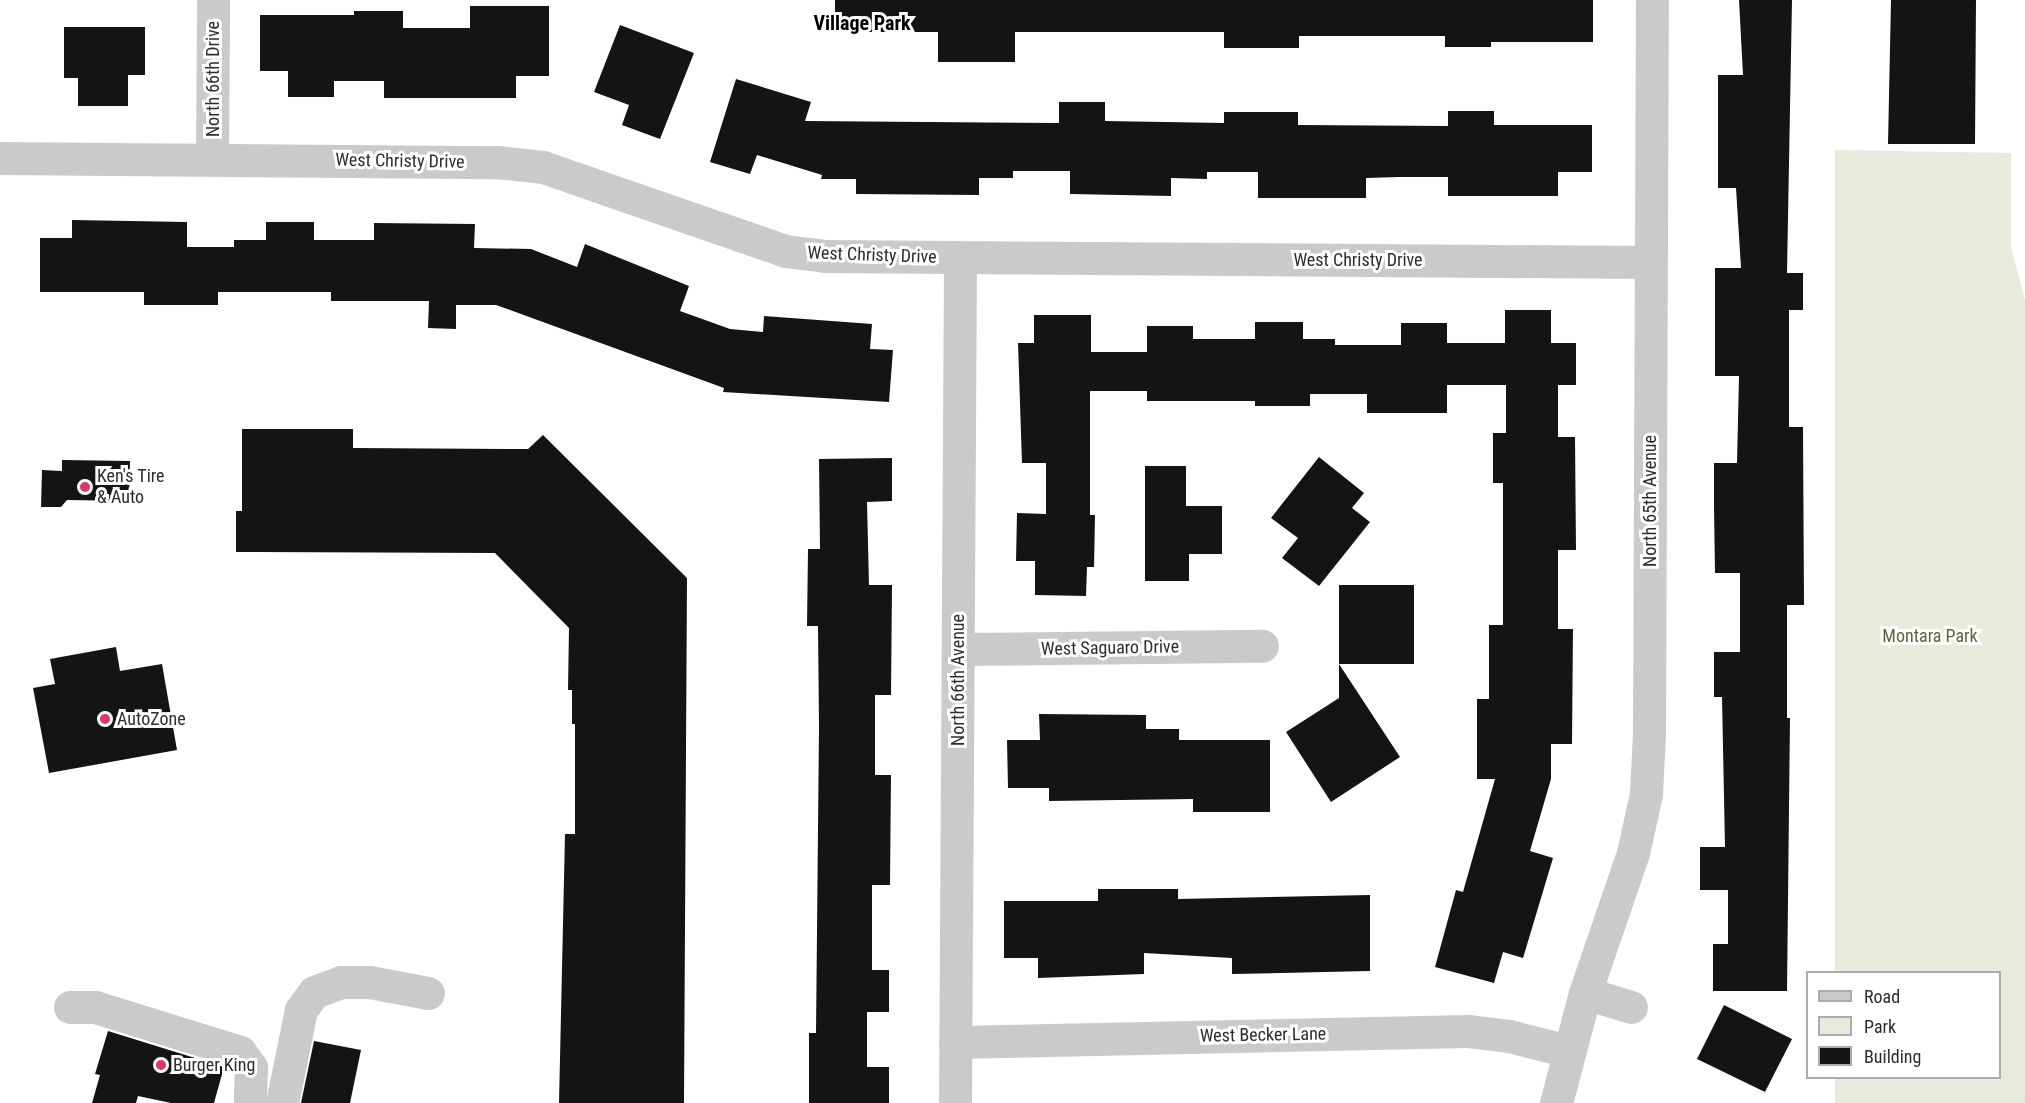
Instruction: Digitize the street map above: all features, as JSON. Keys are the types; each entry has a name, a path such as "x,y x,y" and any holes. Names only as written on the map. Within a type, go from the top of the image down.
{"street":[{"name":"North 66th Drive","path":"212,159 213,0"},
{"name":"North 65th Avenue","path":"1556,1103 1585,993 1633,853 1646,794 1652,0"},
{"name":"West Christy Drive","path":"0,158 497,162 543,167 785,251 825,256 1650,262"},
{"name":"North 66th Avenue","path":"955,1103 960,257"},
{"name":"West Saguaro Drive","path":"958,649 1262,646"},
{"path":"282,1103 301,1010 314,992 341,982 369,982 428,993"},
{"path":"1585,993 1631,1007"},
{"path":"70,1007 95,1007 240,1052 250,1066 250,1103"},
{"name":"West Becker Lane","path":"955,1042 1468,1031 1509,1036 1568,1051"}],"green space":[{"name":"Montara Park","path":"1835,150 2011,153 2011,247 2025,300 2025,1103 1835,1103 1835,1079 2001,1079 2001,971 1835,971"}],"building":[{"path":"835,0 1593,0 1593,42 1491,42 1491,47 1445,47 1445,36 1299,36 1299,48 1224,48 1224,32 1015,32 1015,62 938,62 938,32 835,32"},
{"path":"1739,0 1792,0 1787,273 1803,273 1803,310 1789,310 1789,427 1803,427 1804,605 1787,605 1787,718 1790,718 1787,991 1713,991 1713,944 1728,944 1728,890 1700,890 1700,847 1725,847 1722,697 1714,697 1714,652 1740,652 1740,573 1715,573 1714,507 1714,463 1737,463 1739,376 1715,376 1715,268 1741,268 1736,188 1718,188 1718,75 1743,75"},
{"path":"1891,0 1976,0 1975,144 1888,144"},
{"path":"470,6 549,6 549,76 516,76 516,98 384,98 384,81 334,81 334,97 288,97 288,71 260,71 260,15 354,15 354,11 403,11 403,28 470,28"},
{"path":"620,25 694,53 660,139 622,125 629,105 594,92"},
{"path":"64,27 145,27 145,75 128,75 128,106 78,106 78,78 64,78"},
{"path":"736,79 811,102 805,121 1059,123 1059,102 1105,102 1105,121 1224,123 1224,112 1298,112 1298,125 1448,126 1448,111 1494,111 1494,125 1592,125 1592,172 1558,172 1558,196 1448,196 1448,177 1399,177 1366,178 1366,198 1258,198 1258,172 1207,172 1207,179 1171,178 1171,196 1070,194 1070,171 1013,171 1013,178 979,178 979,195 856,194 856,179 821,179 822,175 757,155 750,174 710,162"},
{"path":"72,220 187,222 187,247 234,247 234,240 266,240 266,222 314,222 314,240 374,240 374,223 475,224 474,248 531,249 577,267 585,244 689,286 680,311 730,329 763,332 764,316 872,324 870,349 893,350 889,402 723,392 724,388 496,305 456,305 456,329 428,328 429,301 331,301 331,292 218,292 218,305 144,305 144,292 40,292 40,238 72,238"},
{"path":"1505,310 1551,310 1551,343 1576,343 1576,385 1558,385 1558,437 1575,437 1576,550 1558,550 1558,629 1573,629 1572,744 1551,744 1551,779 1530,851 1553,858 1523,958 1503,952 1494,983 1435,967 1456,890 1463,892 1495,779 1477,779 1477,699 1489,699 1489,625 1503,625 1503,483 1493,483 1493,433 1506,433 1506,385 1447,385 1447,413 1367,413 1367,394 1310,394 1310,406 1255,406 1255,401 1147,401 1147,391 1090,391 1090,515 1095,515 1094,567 1087,567 1086,596 1035,595 1035,561 1016,561 1017,513 1046,514 1046,463 1022,463 1018,343 1034,343 1034,315 1091,315 1091,352 1147,352 1147,326 1193,326 1193,339 1255,339 1255,322 1303,322 1303,339 1335,339 1335,345 1401,345 1401,323 1447,323 1447,343 1505,343"},
{"path":"242,429 353,429 353,448 528,449 543,435 687,578 684,1103 559,1103 565,834 575,834 575,724 572,724 572,690 568,690 569,628 495,553 236,552 236,511 242,511"},
{"path":"1319,457 1364,493 1352,508 1370,522 1319,586 1282,558 1298,538 1271,518"},
{"path":"892,458 892,501 867,502 869,585 892,585 891,695 875,695 875,775 891,775 890,885 872,885 872,970 889,970 889,1012 867,1012 867,1067 889,1067 889,1103 809,1103 809,1033 816,1033 819,727 818,626 807,626 808,549 820,549 819,459"},
{"name":"Ken's Tire & Auto","path":"62,460 130,461 129,501 67,500 61,507 41,507 42,470 62,471"},
{"path":"1145,466 1186,466 1186,506 1222,506 1222,554 1189,554 1189,581 1145,581"},
{"path":"1339,585 1414,585 1414,664 1339,664"},
{"name":"AutoZone","path":"116,647 120,671 162,664 177,750 49,773 33,688 55,684 50,659"},
{"path":"1339,664 1400,757 1331,802 1286,732 1339,698"},
{"path":"1039,714 1146,715 1146,729 1179,729 1179,740 1270,740 1270,812 1193,812 1193,799 1049,801 1049,788 1008,788 1007,740 1040,740"},
{"path":"1098,889 1178,889 1178,899 1370,895 1370,971 1232,974 1232,958 1144,953 1144,974 1038,978 1038,958 1004,958 1004,901 1098,901"},
{"path":"1724,1005 1792,1039 1765,1092 1697,1059"},
{"name":"Burger King","path":"108,1031 224,1067 214,1103 171,1103 138,1096 136,1103 92,1103 100,1075 95,1074"},
{"path":"314,1041 361,1050 350,1103 301,1103"}],"place":[{"name":"Ken's Tire & Auto","path":"85,487"},
{"name":"AutoZone","path":"105,719"},
{"name":"Burger King","path":"161,1065"}],"district":[{"name":"Village Park","path":"862,23"}]}
